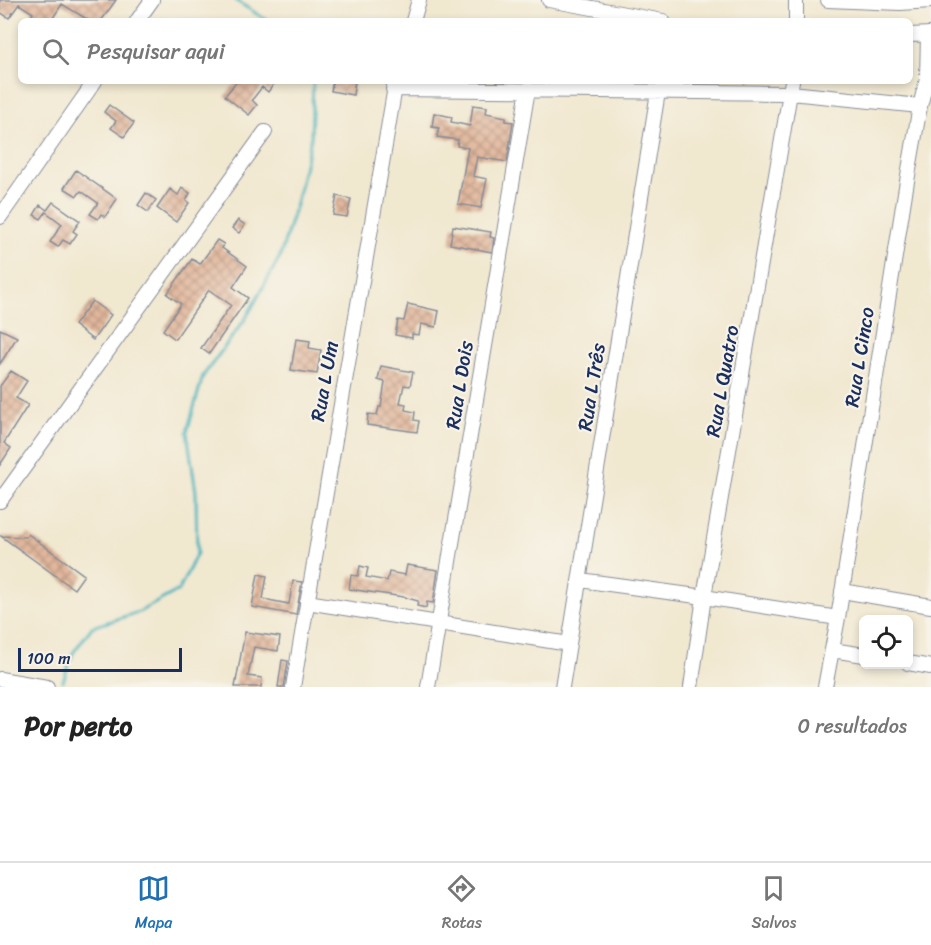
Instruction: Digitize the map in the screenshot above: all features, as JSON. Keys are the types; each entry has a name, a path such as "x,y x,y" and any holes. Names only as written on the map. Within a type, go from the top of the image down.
{"street":[{"path":"139,18 152,0"},
{"path":"414,18 419,0"},
{"path":"549,0 604,16 628,18"},
{"path":"796,0 796,18"},
{"path":"828,0 900,3 931,1"},
{"path":"913,35 929,34"},
{"name":"Rua L Cinco","path":"825,687 920,106 929,76 929,34"},
{"path":"0,217 93,84"},
{"path":"395,85 528,89 599,86 658,92 792,87 920,106"},
{"name":"Rua L Um","path":"293,687 395,85"},
{"name":"Rua L Quatro","path":"691,687 704,597 792,87"},
{"name":"Rua L Dois","path":"428,687 528,89"},
{"name":"Rua L Três","path":"562,687 658,92"},
{"path":"0,501 265,132"},
{"path":"580,580 838,618"},
{"path":"842,591 931,606"},
{"path":"307,602 439,625 569,644"},
{"path":"832,650 859,654"},
{"path":"913,664 931,667"},
{"path":"9,682 47,687"}],"building":[{"path":"0,0 116,0 103,18 85,18 62,4 53,18 30,18 33,13 19,4 9,18 0,12"},
{"path":"235,84 274,84 268,92 262,87 252,100 257,105 249,115 225,96"},
{"path":"332,84 355,84 353,95 331,91"},
{"path":"109,105 134,123 124,137 111,128 116,121 104,112"},
{"path":"473,105 487,107 486,113 506,117 506,121 513,122 507,162 477,157 473,176 487,179 481,208 458,204 468,148 457,146 458,140 437,137 439,128 432,127 434,113 452,117 451,122 470,126"},
{"path":"76,170 117,199 105,217 101,214 98,219 90,214 98,203 81,191 77,196 64,188"},
{"path":"182,188 190,193 186,201 189,203 176,222 157,208 170,189 178,195"},
{"path":"146,193 156,200 148,212 138,205"},
{"path":"337,196 351,199 347,217 333,215"},
{"path":"53,202 80,221 73,231 77,234 70,244 63,240 58,247 50,242 62,224 46,212 41,219 34,215 40,205 47,210"},
{"path":"238,220 245,225 239,233 232,228"},
{"path":"453,226 491,232 490,237 494,238 492,252 450,244"},
{"path":"217,240 224,244 222,248 247,266 233,287 248,298 209,354 201,348 231,305 209,290 175,339 163,330 181,304 167,294 192,259 200,264"},
{"path":"92,301 111,315 93,340 74,325"},
{"path":"408,304 439,311 436,327 421,324 419,335 412,334 412,338 395,335 398,320 404,321"},
{"path":"0,329 17,337 0,364"},
{"path":"296,339 310,341 309,348 321,350 317,374 291,370"},
{"path":"381,366 413,372 410,386 404,385 400,403 406,404 405,410 415,412 414,420 419,421 417,432 367,425 368,414 377,415 381,407 385,382 378,380"},
{"path":"11,371 27,381 16,398 28,405 4,443 11,448 0,465 0,386"},
{"path":"28,534 84,575 74,589 1,536 26,537"},
{"path":"407,565 438,570 433,603 427,602 426,608 417,606 418,601 404,597 349,589 351,575 358,576 360,566 368,568 366,577 387,581 389,572 405,575"},
{"path":"258,574 267,576 263,599 289,604 293,581 302,582 296,615 252,607"},
{"path":"245,632 280,637 278,651 254,647 248,676 262,678 261,687 235,687"},
{"path":"282,660 288,661 284,687 278,687"}],"waterway":[{"path":"235,0 263,18"},
{"path":"63,681 73,653 92,627 139,612 179,590 197,553 196,492 187,432 203,376 246,318 280,257 296,204 311,138 313,84"}]}
